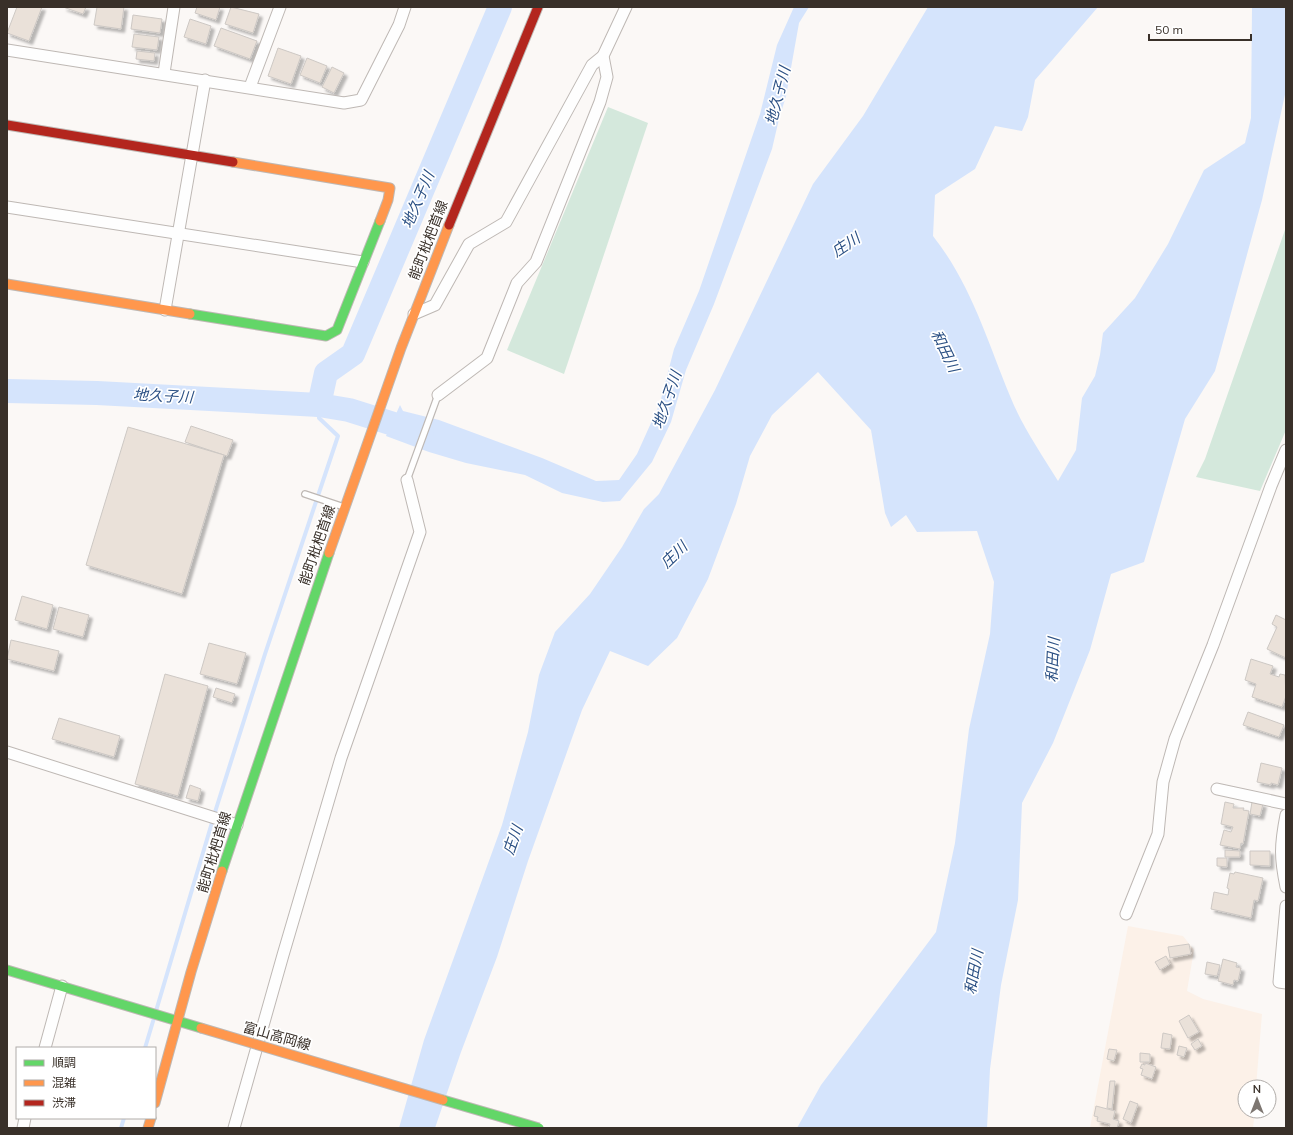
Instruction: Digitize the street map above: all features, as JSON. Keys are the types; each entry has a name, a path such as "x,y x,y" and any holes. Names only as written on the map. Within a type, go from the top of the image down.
{"main road":[{"name":"能町枇杷首線","path":"156,1099 177,1020 260,752 359,466 393,370 447,227 538,7"},
{"path":"7,125 192,157 390,188 388,200 337,330 326,336 7,284"},
{"name":"富山高岡線","path":"7,970 539,1128"}],"street":[{"path":"164,73 174,7"},
{"path":"250,87 280,7"},
{"path":"7,50 164,73 344,103 361,100 399,25 405,7"},
{"path":"414,314 435,305 469,244 506,222 592,64 603,56 626,7"},
{"path":"438,395 487,358 517,283 536,262 600,102 607,77 603,56"},
{"path":"165,310 205,80"},
{"path":"7,207 363,262"},
{"path":"1126,914 1158,834 1163,782 1176,739 1213,645 1271,486 1286,450"},
{"path":"234,1128 342,758 420,532 407,480"},
{"path":"7,752 237,825"},
{"path":"1217,790 1286,804"},
{"path":"1286,815 1281,840 1280,860 1286,887"},
{"path":"1286,906 1279,982 1286,983"},
{"path":"44,1047 62,986"}],"lane":[{"path":"407,480 438,395"},
{"path":"305,494 345,508"}],"shaded area":[{"path":"1128,926 1183,936 1194,950 1187,991 1203,999 1262,1014 1257,1079 1237,1079 1237,1119 1254,1119 1253,1128 1090,1128"}],"green space":[{"path":"608,107 648,123 564,374 507,350"},
{"path":"1286,227 1286,430 1260,491 1196,477 1205,459"}],"water":[{"path":"794,7 809,7 799,23 786,96 772,149 714,304 686,370 671,422 652,462 620,501 603,502 562,493 525,475 466,463 429,452 386,436 400,405 403,411 439,420 542,458 596,481 619,480 637,454 660,403 674,349 699,291 760,114 777,45"},
{"path":"928,7 1098,7 1035,80 1028,117 1022,131 995,126 975,169 935,195 933,236 958,273 986,333 1020,418 1058,481 1076,450 1082,398 1095,376 1103,333 1135,298 1168,244 1204,170 1245,143 1251,118 1252,7 1286,7 1286,90 1262,200 1215,371 1185,419 1144,562 1111,574 1090,650 1053,743 1022,803 1018,900 1001,985 990,1069 987,1128 797,1128 821,1085 936,932 955,843 969,729 990,634 994,582 977,531 917,532 906,515 891,527 885,513 871,430 818,372 772,415 750,456 736,504 708,579 677,638 648,666 610,651 582,710 528,861 497,957 461,1052 435,1128 399,1128 424,1040 502,825 528,732 539,675 555,632 590,594 622,547 644,509 659,494 715,390 813,184 863,116"}],"building":[{"path":"17,7 42,7 29,41 7,33"},
{"path":"63,7 86,7 83,14"},
{"path":"97,7 124,7 121,29 94,25"},
{"path":"197,7 220,7 216,20 195,13"},
{"path":"231,7 259,14 253,33 225,24"},
{"path":"133,15 162,19 160,33 131,29"},
{"path":"190,19 211,26 206,44 184,37"},
{"path":"221,28 257,41 250,59 214,46"},
{"path":"134,34 159,37 157,50 132,47"},
{"path":"278,48 301,56 291,84 268,76"},
{"path":"137,51 155,53 154,61 136,59"},
{"path":"307,58 327,66 320,83 300,75"},
{"path":"332,67 344,73 334,93 322,87"},
{"path":"191,426 233,440 227,456 185,442"},
{"path":"128,427 224,455 182,594 86,565"},
{"path":"22,596 53,605 47,629 15,620"},
{"path":"59,607 89,615 83,637 53,629"},
{"path":"1276,615 1286,620 1286,658 1267,649 1277,627 1272,624"},
{"path":"11,640 59,651 54,671 7,659"},
{"path":"209,643 246,653 237,684 200,674"},
{"path":"1251,659 1273,666 1270,674 1279,677 1280,674 1285,675 1286,696 1282,707 1252,697 1256,684 1245,680"},
{"path":"165,674 208,686 178,796 135,784"},
{"path":"216,688 235,694 232,703 213,697"},
{"path":"1248,712 1284,725 1279,737 1243,725"},
{"path":"59,718 120,736 114,757 52,739"},
{"path":"1261,763 1282,768 1278,785 1257,782"},
{"path":"190,785 201,789 198,801 186,798"},
{"path":"1225,802 1234,804 1233,808 1244,808 1243,810 1249,811 1243,844 1241,843 1240,849 1220,845 1224,830 1231,832 1233,827 1221,824"},
{"path":"1252,802 1263,804 1260,816 1250,814"},
{"path":"1225,850 1240,851 1240,857 1225,857"},
{"path":"1250,851 1270,851 1270,866 1250,865"},
{"path":"1217,858 1227,858 1227,867 1217,866"},
{"path":"1235,872 1263,878 1258,901 1254,900 1251,918 1211,909 1214,892 1228,895 1229,889 1227,888 1230,873 1234,874"},
{"path":"1189,944 1191,954 1170,958 1168,947"},
{"path":"1166,956 1170,964 1160,970 1155,962"},
{"path":"1223,959 1237,963 1236,967 1241,968 1238,981 1234,980 1233,985 1218,981"},
{"path":"1207,962 1220,965 1217,976 1205,974"},
{"path":"1189,1015 1199,1032 1188,1038 1179,1021"},
{"path":"1163,1033 1172,1035 1170,1049 1161,1048"},
{"path":"1198,1039 1202,1046 1195,1050 1191,1044"},
{"path":"1179,1046 1187,1048 1184,1057 1177,1055"},
{"path":"1109,1049 1117,1050 1114,1061 1107,1059"},
{"path":"1140,1053 1150,1054 1150,1062 1140,1062"},
{"path":"1145,1063 1156,1067 1152,1079 1141,1075 1143,1069 1140,1068 1142,1064 1145,1065"},
{"path":"1110,1081 1115,1081 1112,1109 1107,1108"},
{"path":"1130,1101 1138,1104 1131,1123 1123,1119"},
{"path":"1096,1106 1115,1111 1113,1119 1119,1121 1117,1128 1109,1128 1110,1124 1097,1121 1098,1117 1094,1116"}],"waterway":[{"name":"地久子川","path":"319,405 326,373 353,354 500,7"},
{"name":"地久子川","path":"7,391 97,393 319,405 349,410 422,433"},
{"path":"156,1011 216,809 265,654 338,436 319,418 319,405"},
{"path":"145,1047 154,1018"},
{"path":"121,1128 124,1119"}],"traffic: fast":[{"path":"190,314 326,336 337,330 380,221"},
{"path":"222,871 329,553"},
{"path":"7,970 201,1028"},
{"path":"443,1100 539,1128"}],"traffic: slow":[{"path":"233,162 390,188 388,200 380,221"},
{"path":"329,553 401,348 449,225"},
{"path":"7,284 190,314"},
{"path":"156,1099 191,972 222,871"},
{"path":"201,1028 443,1100"},
{"path":"148,1128 151,1119"}],"traffic: jam":[{"path":"449,225 538,7"},
{"path":"7,125 233,162"}],"water label":[{"name":"庄川","path":"846,245"},
{"name":"和田川","path":"945,351"},
{"name":"庄川","path":"674,555"},
{"name":"和田川","path":"1053,660"},
{"name":"庄川","path":"513,840"},
{"name":"和田川","path":"974,972"}]}
